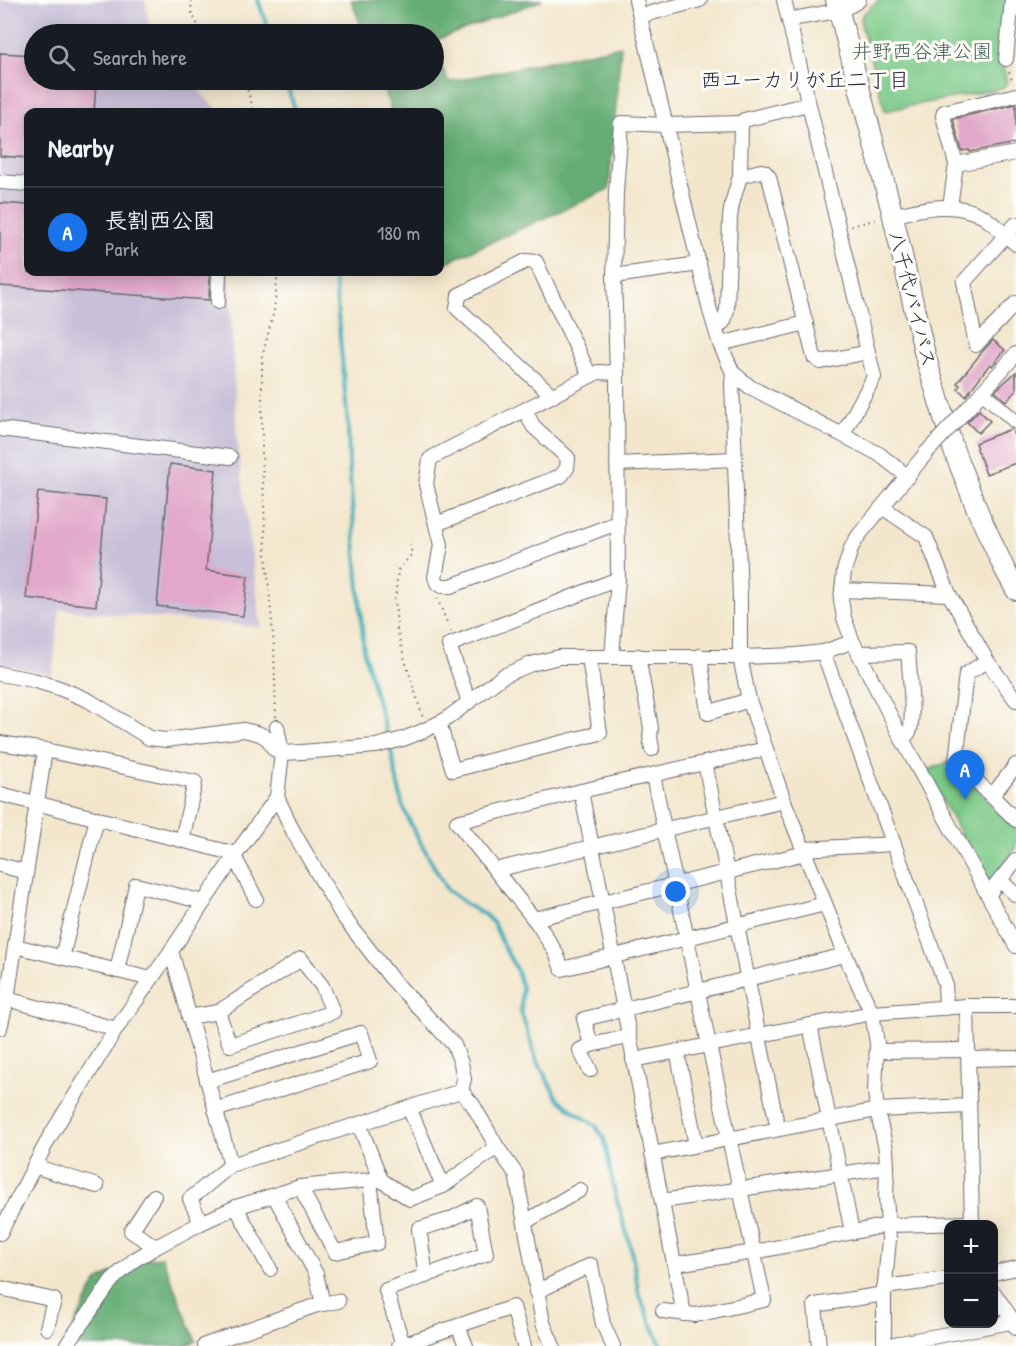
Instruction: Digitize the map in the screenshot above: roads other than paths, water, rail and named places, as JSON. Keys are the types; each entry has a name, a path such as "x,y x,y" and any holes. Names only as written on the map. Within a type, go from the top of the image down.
{"highway":[{"name":"八千代バイパス","path":"838,5 885,218 954,451 979,514 1016,590"}],"street":[{"path":"636,0 710,311 720,344 733,373 750,387 879,454 908,477"},
{"path":"640,16 700,0"},
{"path":"784,0 874,377 843,434"},
{"path":"789,20 838,5 856,3 859,0"},
{"path":"1006,59 1012,0"},
{"path":"950,207 956,164 944,112 1016,95"},
{"path":"612,657 618,579 614,276 616,192 621,123 666,125 741,123 744,120 808,104"},
{"path":"716,329 724,321 727,310 730,217 740,176 741,123"},
{"path":"956,164 1016,153"},
{"path":"740,176 761,171 769,177 814,357 821,362 868,352"},
{"path":"0,182 24,184"},
{"path":"885,218 926,208 950,207 978,214 1011,240"},
{"path":"1016,224 1011,240 964,282 976,345 1016,303"},
{"path":"553,396 457,308 459,295 526,261 536,262 590,376"},
{"path":"614,276 699,264"},
{"path":"218,302 219,276"},
{"path":"720,344 806,323"},
{"path":"1016,354 927,452 859,535 852,546 844,571 841,600 844,618 855,647 902,739 1016,946"},
{"path":"616,373 598,372 430,459 426,484 441,545 435,577 437,583 442,586 451,586 617,523"},
{"path":"733,373 740,657 749,700 784,801 845,955 872,1013 877,1043 875,1091 886,1149 886,1197 890,1239 884,1291 884,1346 1015,1325 998,1300"},
{"path":"982,392 1016,422"},
{"path":"436,524 561,476 567,468 568,458 533,426 525,410"},
{"path":"0,429 230,457"},
{"path":"617,464 735,459"},
{"path":"882,507 926,537 949,594 987,661 1016,700"},
{"path":"469,702 448,645 618,579"},
{"path":"842,590 949,594"},
{"path":"0,674 33,680 88,700 149,738 166,740 244,730 261,734 268,739 274,749 282,753 376,746 403,739 433,726 503,676 531,664 559,657 796,655 823,652 846,644 855,647 908,652 911,726 902,739"},
{"path":"823,652 945,983 946,1008"},
{"path":"639,656 651,728 652,749"},
{"path":"699,656 708,712 749,700"},
{"path":"433,726 453,770 600,733 588,657"},
{"path":"987,661 966,674 956,761 1016,820"},
{"path":"0,1233 49,1138 116,1029 277,797 282,753 276,727"},
{"path":"0,743 45,750 195,782 182,840"},
{"path":"766,749 580,791 457,822 534,919 556,953 562,969 825,904"},
{"path":"0,1028 8,999 6,962 15,946 45,750"},
{"path":"705,763 778,1129"},
{"path":"992,796 1016,765"},
{"path":"653,775 764,1300 696,1315 663,1311"},
{"path":"580,791 684,1314"},
{"path":"0,794 235,855 256,899"},
{"path":"277,797 294,833 342,915 391,978 454,1045 464,1078 461,1091"},
{"path":"495,870 784,801"},
{"path":"62,957 97,818"},
{"path":"534,919 804,851 894,844"},
{"path":"988,895 1016,860"},
{"path":"0,865 26,872"},
{"path":"1000,880 1016,895"},
{"path":"117,971 136,885 204,902"},
{"path":"15,946 151,979"},
{"path":"171,951 231,1165"},
{"path":"591,1045 584,1019 845,955"},
{"path":"189,1017 218,1012 301,959 322,986 333,1012 230,1045 218,1012"},
{"path":"8,999 116,1029"},
{"path":"968,1006 972,1220"},
{"path":"633,1060 872,1013 968,1006 1016,1006"},
{"path":"810,1025 852,1232"},
{"path":"207,1081 361,1032 370,1061 215,1110"},
{"path":"590,1070 580,1050 591,1045 628,1037"},
{"path":"677,1051 696,1145"},
{"path":"877,1051 1016,1058"},
{"path":"201,1223 190,1199 231,1165 461,1091"},
{"path":"461,1091 516,1174 536,1292 543,1323 553,1346"},
{"path":"652,1154 877,1110 969,1106"},
{"path":"409,1108 443,1186"},
{"path":"300,1187 335,1252 377,1243 376,1180 360,1124"},
{"path":"66,1346 112,1280 134,1260 201,1223 236,1207 300,1187 376,1180 410,1199 443,1186 497,1147"},
{"path":"34,1166 97,1186"},
{"path":"662,1201 887,1167"},
{"path":"525,1222 580,1190"},
{"path":"274,1195 316,1274 323,1304"},
{"path":"154,1196 131,1232 156,1247"},
{"path":"426,1276 419,1229 449,1220 477,1206 486,1254 426,1276 386,1290 401,1345 513,1307 524,1346"},
{"path":"236,1207 270,1269"},
{"path":"675,1264 888,1225 944,1224"},
{"path":"536,1292 591,1265 603,1324 613,1346"},
{"path":"998,1272 1016,1268"},
{"path":"819,1346 815,1305 944,1280"},
{"path":"0,1288 54,1300 47,1328"},
{"path":"204,1342 338,1301"},
{"path":"458,1326 466,1346"}],"waterway":[{"path":"258,0 266,24"},
{"path":"288,90 295,108"},
{"path":"334,276 348,425 349,465 364,652 391,751 402,804 447,890 485,915 494,924 517,971 522,988 521,1012 536,1058 557,1098 595,1125 604,1138 615,1194 631,1248 639,1295 661,1346"}],"place":[{"name":"長割西公園","path":"965,800"}],"district":[{"name":"西ユーカリが丘二丁目","path":"805,80"}],"park label":[{"name":"井野西谷津公園","path":"922,51"}]}
